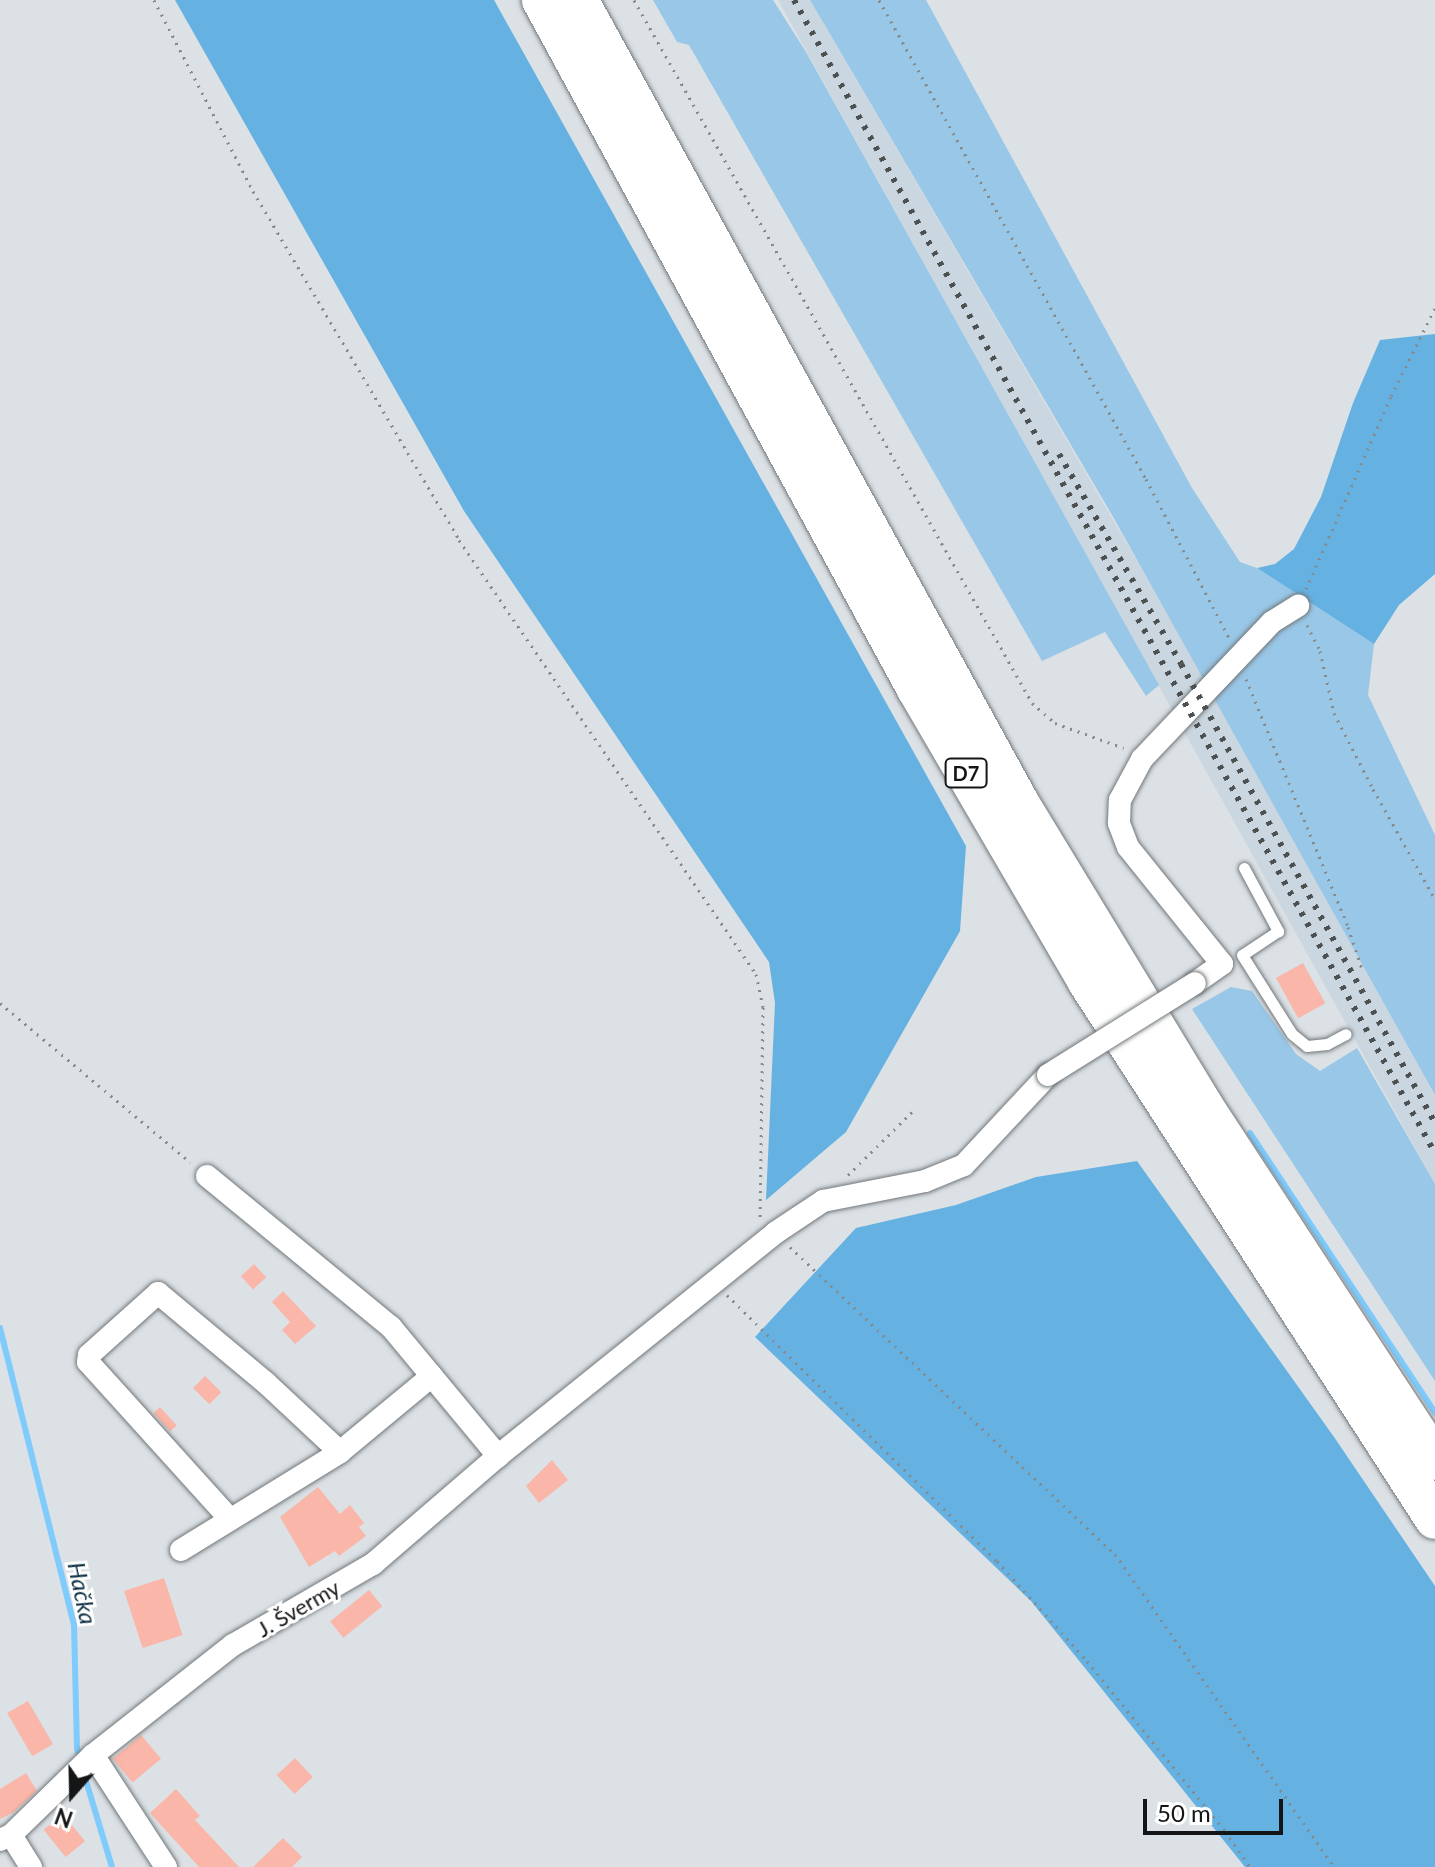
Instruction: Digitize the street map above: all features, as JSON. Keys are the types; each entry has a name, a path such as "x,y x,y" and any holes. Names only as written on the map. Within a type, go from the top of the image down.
{"highway":[{"name":"D7","path":"542,0 917,689 1080,969 1300,1316 1435,1519"},
{"name":"D7","path":"578,0 1019,803 1203,1106 1435,1460"}],"street":[{"path":"823,1201 925,1181 964,1165 1048,1075 1232,959 1128,847 1119,823 1120,800 1142,759 1272,622 1298,606"},
{"path":"207,1176 391,1327 498,1456"},
{"name":"J. Švermy","path":"31,1867 6,1837 93,1755 233,1645 373,1564 498,1456 768,1240 823,1201"},
{"path":"229,1518 88,1362 89,1355 158,1293 266,1383 340,1452"},
{"path":"181,1550 340,1452 432,1376"},
{"path":"93,1755 166,1867"}],"lane":[{"path":"1244,868 1278,931 1232,959 1286,1026 1307,1046 1327,1044 1346,1034"}],"path":[{"path":"154,0 253,191 459,540 756,974 763,1007 768,1240 1115,1554 1334,1867"},
{"path":"634,0 1032,703 1055,723 1114,743 1142,759"},
{"path":"879,0 1146,479 1237,658 1348,927 1362,969"},
{"path":"1435,308 1391,396 1333,535 1298,606 1320,651 1334,713 1435,899"},
{"path":"0,1003 207,1176"},
{"path":"823,1201 915,1109"},
{"path":"714,1284 997,1561 1087,1661 1225,1831 1250,1867"}],"shaded area":[{"path":"175,0 494,0 966,846 960,931 846,1132 766,1200 775,1003 769,962 464,511"},
{"path":"653,0 773,0 806,52 1159,685 1146,696 1105,632 1042,661 689,45 677,42"},
{"path":"778,0 810,0 1193,657 1435,1095 1435,1184"},
{"path":"810,0 926,0 1192,488 1240,562 1257,568 1374,644 1368,695 1435,835 1435,1095 1112,515"},
{"path":"1435,334 1435,574 1399,605 1374,644 1257,568 1275,564 1294,549 1321,497 1353,403 1380,340"},
{"path":"1231,987 1252,991 1296,1054 1320,1071 1357,1048 1435,1184 1435,1381 1192,1009"},
{"path":"1137,1161 1334,1437 1435,1586 1435,1867 1245,1867 1031,1601 755,1337 856,1228 956,1205 1036,1177"}],"building":[{"path":"1303,963 1325,1003 1298,1018 1276,978"},
{"path":"254,1264 266,1277 253,1289 241,1276"},
{"path":"283,1291 316,1326 295,1344 282,1330 290,1322 272,1302"},
{"path":"205,1376 221,1392 209,1404 193,1388"},
{"path":"160,1407 177,1426 170,1432 153,1413"},
{"path":"552,1460 568,1480 539,1503 526,1486"},
{"path":"318,1487 340,1514 350,1505 364,1523 359,1527 366,1536 339,1556 335,1551 309,1567 280,1517"},
{"path":"164,1578 183,1635 143,1648 124,1591"},
{"path":"369,1590 382,1606 343,1638 330,1621"},
{"path":"28,1701 53,1744 32,1756 7,1713"},
{"path":"141,1735 161,1759 133,1783 113,1759"},
{"path":"295,1758 313,1777 294,1794 277,1775"},
{"path":"26,1773 37,1791 14,1812 0,1819 0,1789"},
{"path":"176,1789 200,1816 195,1820 239,1867 199,1867 150,1813"},
{"path":"63,1814 85,1841 66,1857 44,1830"},
{"path":"283,1838 302,1857 292,1867 253,1867"}],"waterway":[{"path":"1250,1133 1435,1413"},
{"name":"Hačka","path":"0,1328 74,1625 77,1748 80,1760"},
{"name":"Hačka","path":"83,1771 112,1867"}],"railway":[{"path":"794,0 1435,1153"},
{"path":"1059,454 1181,664 1435,1123"}]}
